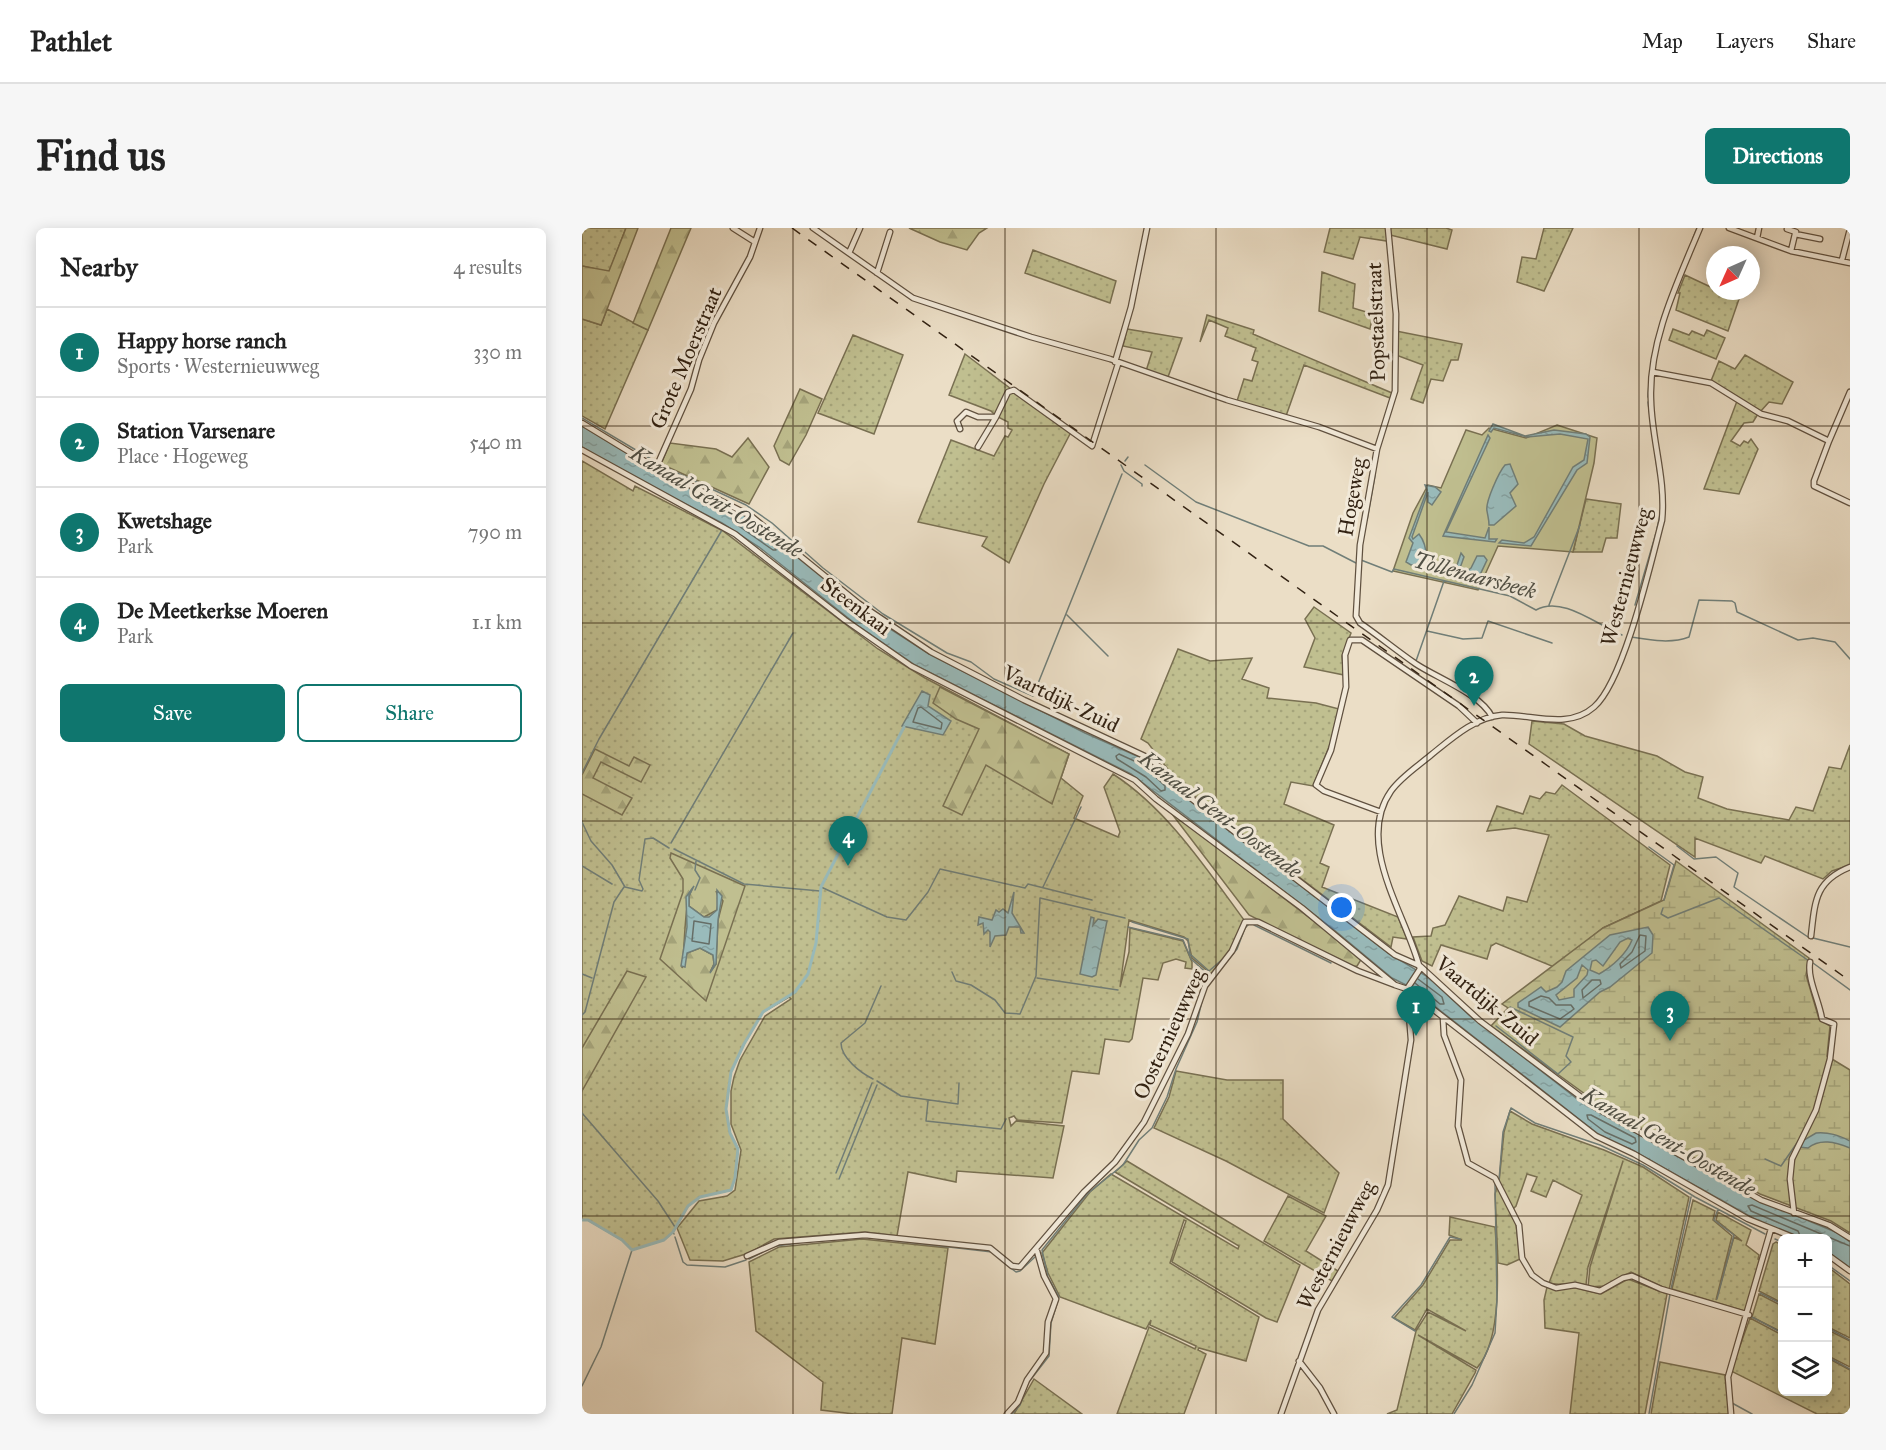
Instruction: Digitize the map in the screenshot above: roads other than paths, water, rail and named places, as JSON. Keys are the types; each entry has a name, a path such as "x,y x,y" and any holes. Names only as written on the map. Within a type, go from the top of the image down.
{"street":[{"path":"733,228 755,242"},
{"name":"Grote Moerstraat","path":"656,468 692,389 699,360 719,312 760,228"},
{"name":"Hogeweg","path":"813,228 919,300 1246,406 1319,427 1377,449 1360,545 1357,619 1418,666 1470,696 1490,711 1492,717"},
{"path":"821,234 825,228"},
{"path":"849,253 861,228"},
{"path":"978,447 996,417 1006,394 1014,390 1092,447 1130,312 1147,228"},
{"name":"Popstaelstraat","path":"1377,449 1394,396 1396,377 1396,314 1388,228"},
{"name":"Westernieuwweg","path":"1420,966 1386,874 1378,840 1381,812 1390,793 1400,782 1450,740 1478,723 1492,717 1507,715 1566,719 1578,717 1594,707 1611,683 1627,641 1662,520 1662,479 1652,421 1653,372 1662,325 1700,228"},
{"path":"1729,228 1791,250 1850,263"},
{"path":"1756,238 1759,228"},
{"path":"1842,261 1850,229"},
{"path":"1787,230 1796,231 1791,250"},
{"path":"877,273 890,232"},
{"path":"1795,234 1820,239"},
{"path":"1653,372 1711,383 1761,414 1788,421 1829,441"},
{"path":"1850,392 1829,441 1814,486 1850,503"},
{"path":"960,429 957,421 966,412 978,417 996,417"},
{"name":"Vaartdijk-Zuid","path":"582,423 656,468 751,516 902,634 962,669 1150,759 1192,800 1395,955 1420,966 1471,1014 1582,1099 1750,1194 1829,1225 1850,1238"},
{"name":"Steenkaai","path":"582,450 606,466 735,534 873,641 926,675 1135,780 1364,958 1395,985"},
{"path":"1381,812 1324,791 1316,785 1331,750 1346,687 1345,655 1350,640 1362,640 1459,706 1478,723"},
{"path":"1811,936 1814,909 1823,884 1833,873 1850,867"},
{"name":"Oosternieuwweg","path":"747,1256 778,1242 856,1235 990,1248 1017,1268 1037,1251 1084,1192 1115,1162 1144,1122 1188,1034 1205,986 1235,946 1245,922 1258,922 1358,971 1407,989"},
{"path":"1358,971 1364,958"},
{"path":"1794,1213 1790,1179 1792,1159 1816,1110 1830,1059 1834,1024 1822,1019 1817,993 1808,974 1810,962"},
{"path":"1420,966 1407,989 1596,1136 1770,1234 1778,1236"},
{"name":"Westernieuwweg","path":"1281,1414 1318,1311 1377,1210 1388,1185 1412,1040 1407,989"},
{"path":"1443,1018 1444,1035 1460,1076 1458,1126 1468,1163 1495,1178 1519,1225 1522,1258 1532,1275 1542,1283 1556,1288 1575,1286 1600,1291 1629,1276 1749,1315"},
{"path":"1731,1414 1728,1377 1749,1315 1770,1234"},
{"path":"1007,1414 1018,1402 1027,1380 1048,1349 1048,1322 1056,1299 1044,1276 1037,1251"},
{"path":"1832,1258 1850,1271"},
{"path":"1299,1361 1320,1388 1334,1414"}],"water":[{"path":"1493,424 1525,436 1554,430 1586,434 1590,437 1587,463 1577,470 1531,546 1499,543 1502,540 1524,543 1534,537 1573,467 1584,460 1588,439 1560,434 1527,437 1494,428 1491,432 1489,431"},
{"path":"582,426 672,480 751,519 876,620 931,655 1085,733 1146,760 1192,802 1388,953 1428,977 1469,1015 1580,1101 1744,1194 1838,1233 1850,1242 1850,1268 1832,1256 1832,1234 1791,1234 1760,1222 1632,1150 1602,1137 1410,987 1392,978 1333,929 1131,774 915,665 857,625 759,547 722,523 631,476 582,447"},
{"path":"1488,435 1490,438 1446,532 1485,538 1489,527 1489,539 1497,539 1495,542 1443,536"},
{"path":"1510,464 1518,484 1510,493 1516,506 1494,525 1489,525 1487,507 1490,494 1502,469 1505,465"},
{"path":"1425,485 1435,487 1441,492 1432,505 1428,502 1428,492 1412,537 1413,539 1419,534 1423,541 1426,563 1411,565 1406,562 1413,543 1409,538 1427,490"},
{"path":"1461,553 1464,557 1460,568 1467,571 1477,556 1484,556 1487,560 1478,579 1454,574"},
{"path":"922,691 930,695 928,706 951,721 943,735 902,726"},
{"path":"694,886 689,896 689,906 704,917 709,917 717,910 717,890 722,896 718,920 716,964 710,973 714,964 713,955 700,948 687,953 685,967 681,966 687,927 686,897"},
{"path":"1014,892 1012,913 1024,933 1021,933 1020,927 1009,927 1006,935 995,936 990,947 990,932 988,930 984,934 983,923 978,925 979,917 992,920 996,910 999,912 1003,909 1008,913"},
{"path":"1091,917 1094,918 1093,925 1098,919 1107,921 1096,975 1092,977 1080,974"},
{"path":"1648,927 1653,935 1652,953 1610,987 1600,992 1560,1027 1518,1007 1518,1003 1541,987 1546,992 1557,987 1562,982 1566,971 1610,935","holes":["1628,938 1632,940 1630,945 1614,964 1599,974 1590,970 1592,961 1596,960 1603,966 1620,942","1582,965 1588,970 1587,975 1574,989 1574,997 1559,1000 1556,995 1577,978"]},
{"path":"1816,1133 1846,1139 1850,1141 1850,1148 1828,1142 1818,1143 1808,1148 1799,1147 1804,1140"}],"waterway":[{"path":"1693,238 1697,228"},
{"path":"1648,397 1649,383"},
{"path":"1648,402 1658,475"},
{"name":"Kanaal Gent-Oostende","path":"582,418 656,462"},
{"path":"1125,461 1128,457"},
{"name":"Kanaal Gent-Oostende","path":"660,465 746,505 772,523 823,568 883,614 947,653 971,662 994,679 1033,696 1122,474"},
{"path":"1121,465 1124,471 1142,486"},
{"path":"1145,465 1196,502 1309,546 1323,546 1356,563"},
{"name":"Tollenaarsbeek","path":"1367,520 1375,475"},
{"path":"1657,529 1660,515"},
{"path":"1549,605 1580,525"},
{"name":"Kanaal Gent-Oostende","path":"582,773 599,739 722,530"},
{"path":"1635,605 1656,533"},
{"name":"Tollenaarsbeek","path":"1361,560 1392,572 1394,569 1510,596 1536,610 1546,606 1568,609 1622,635"},
{"path":"1416,661 1444,581"},
{"name":"Tollenaarsbeek","path":"1631,637 1668,641 1689,637 1699,600 1732,601 1735,603 1737,612 1798,640 1813,638 1835,642 1850,659"},
{"path":"1067,615 1108,656"},
{"path":"1427,631 1463,639 1482,638 1488,621 1552,643"},
{"path":"671,843 793,633"},
{"path":"582,1220 588,1220 622,1240 632,1250 664,1240 673,1232 688,1206 700,1197 731,1190 735,1178 738,1149 730,1133 726,1109 731,1072 763,1012 795,992 808,974 816,943 821,887 904,727"},
{"path":"1043,887 1081,807"},
{"path":"582,822 591,841 612,865 625,887 642,891 643,889 639,880 645,839 653,838 669,848"},
{"path":"1677,846 1694,859 1716,857 1738,873 1734,887 1808,937"},
{"path":"1649,847 1674,865 1664,900"},
{"path":"674,849 744,884 820,891"},
{"path":"695,890 700,878 695,870 696,861"},
{"path":"582,866 612,884"},
{"path":"821,887 887,917 906,920 928,892 940,869 1025,888 1028,884 1092,900"},
{"path":"582,1015 585,1012 614,902 624,887"},
{"path":"952,972 956,981 971,985 995,1000 1005,1013 1020,1014 1036,976 1040,898 1125,918"},
{"path":"1663,908 1661,914 1668,918 1719,898 1809,961"},
{"path":"1132,922 1188,939 1190,954 1209,971 1225,957"},
{"path":"1219,971 1237,949 1245,928 1249,924"},
{"path":"1254,925 1331,963"},
{"path":"1128,927 1183,940 1191,959 1209,975"},
{"path":"1813,938 1850,947"},
{"path":"1813,963 1850,990"},
{"path":"582,974 592,978"},
{"path":"1037,978 1118,990"},
{"path":"873,1079 848,1059 841,1043 865,1023 881,986"},
{"path":"1012,1414 1020,1405 1028,1383 1049,1356 1051,1323 1059,1297 1048,1277 1042,1250 1087,1194 1123,1165 1139,1140 1152,1128 1197,1022 1202,1001"},
{"path":"1496,1026 1558,1074 1571,1062 1566,1056 1573,1037 1510,1007"},
{"path":"877,1081 901,1096 958,1104 959,1083"},
{"path":"836,1173 872,1083"},
{"path":"839,1179 877,1085"},
{"path":"928,1101 926,1121 1001,1129 1006,1119"},
{"path":"1499,1180 1503,1132 1511,1108 1535,1123 1600,1145 1643,1165 1695,1197 1765,1234"},
{"path":"582,1113 658,1201 675,1227"},
{"path":"1765,1159 1781,1166 1799,1140"},
{"path":"1454,1414 1472,1385 1495,1333 1497,1299 1495,1184"},
{"path":"1671,1289 1691,1197"},
{"path":"1717,1299 1734,1235 1714,1220 1718,1209"},
{"path":"675,1237 683,1262 687,1265 725,1267 746,1260"},
{"path":"863,1237 992,1252"},
{"path":"1415,1331 1392,1317 1421,1285 1450,1237 1460,1239"},
{"path":"776,1246 798,1243"},
{"path":"749,1259 769,1249"},
{"path":"582,1386 601,1347 632,1250"},
{"path":"1007,1265 1016,1272 1020,1271 1036,1256"},
{"path":"1832,1268 1850,1281"},
{"path":"1760,1293 1778,1302"},
{"path":"1649,1414 1670,1294"},
{"path":"1752,1317 1778,1331"},
{"path":"1832,1330 1850,1340"},
{"path":"1832,1359 1850,1369"},
{"path":"1732,1403 1752,1414"}],"railway":[{"path":"792,228 1850,981"}],"place":[{"name":"Station Varsenare","path":"1474,706"},
{"name":"De Meetkerkse Moeren","path":"848,866"},
{"name":"Happy horse ranch","path":"1416,1036"},
{"name":"Kwetshage","path":"1670,1041"}]}
